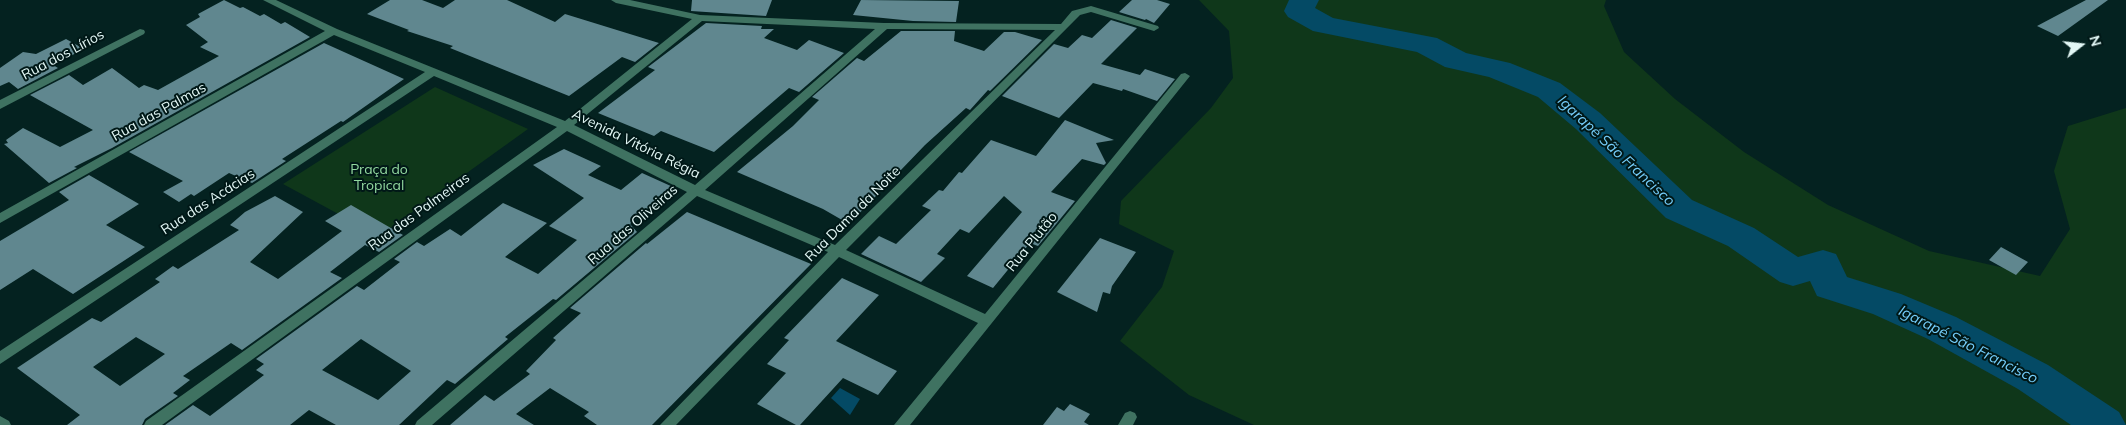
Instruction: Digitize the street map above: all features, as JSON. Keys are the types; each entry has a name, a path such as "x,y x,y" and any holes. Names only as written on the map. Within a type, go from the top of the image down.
{"street":[{"name":"Avenida Vitória Régia","path":"268,0 333,31 566,126 696,191 837,251 987,321"},
{"path":"616,0 700,18 884,26 1064,27"},
{"name":"Rua Dama da Noite","path":"667,425 837,251 1076,13 1091,9 1154,28"},
{"name":"Rua das Palmeiras","path":"151,425 566,126 700,18"},
{"name":"Rua das Oliveiras","path":"422,425 696,191 884,26"},
{"name":"Rua das Palmas","path":"0,219 333,31"},
{"name":"Rua dos Lírios","path":"0,105 140,32"},
{"name":"Rua das Acácias","path":"0,358 433,72"},
{"name":"Rua Plutão","path":"900,425 987,321 1185,76"},
{"path":"0,422 4,425"}],"green space":[{"path":"1199,0 1606,0 1604,6 1624,52 1675,99 1744,152 1828,205 1929,251 2040,276 2070,229 2054,171 2068,126 2126,108 2126,425 1254,425 1189,395 1120,341 1162,287 1174,251 1119,224 1121,201 1211,108 1233,78 1229,31"},
{"name":"Praça do Tropical","path":"435,87 528,129 379,236 283,184"}],"water":[{"path":"840,388 860,399 850,415 831,398"}],"building":[{"path":"224,0 260,16 264,14 281,24 285,22 310,37 112,148 74,167 77,168 49,183 4,144 8,143 6,140 23,128 60,147 93,130 30,95 69,75 83,85 112,68 139,88 144,85 158,90 219,56 200,47 208,42 186,25 200,17 198,14"},
{"path":"390,0 422,0 443,8 455,0 507,0 555,22 565,14 659,43 635,62 622,57 569,96 450,48 453,46 407,31 409,30 367,14"},
{"path":"692,0 772,0 766,16 691,11"},
{"path":"861,0 959,1 956,22 913,21 853,15"},
{"path":"1132,0 1157,0 1170,4 1154,23 1119,12"},
{"path":"2086,0 2108,0 2058,36 2037,26"},
{"path":"1111,20 1137,28 1101,64 1140,75 1145,69 1175,79 1157,101 1123,89 1122,91 1093,83 1059,118 1002,96 1054,44 1068,48 1082,35 1092,38"},
{"path":"706,23 762,26 761,29 774,29 764,38 797,50 809,40 844,53 799,92 789,88 714,152 661,131 654,136 598,113 655,70 648,67"},
{"path":"901,31 955,31 954,41 984,51 1004,32 1015,32 1042,40 990,91 988,90 970,110 966,108 925,145 849,224 823,209 737,172 793,126 819,100 812,97 857,58 864,61"},
{"path":"66,39 84,49 53,65 58,68 18,89 9,82 0,86 0,68 23,52 36,54"},
{"path":"324,43 404,79 343,122 341,121 282,159 286,161 252,183 229,173 194,196 191,194 179,202 163,192 183,181 129,152"},
{"path":"1065,120 1114,140 1096,143 1106,163 1104,165 1082,159 1051,192 1075,201 1038,246 1030,243 993,288 967,276 1022,212 1004,196 969,233 960,229 937,254 945,258 921,282 861,254 879,236 896,244 931,210 922,206 939,190 943,191 959,172 962,173 991,140 1036,156"},
{"path":"564,149 601,166 588,175 621,190 642,173 673,187 630,224 637,232 556,300 553,299 505,337 508,339 455,384 447,380 399,425 336,425 309,410 290,425 165,425 193,405 210,416 264,375 256,370 264,364 256,359 357,286 364,290 400,262 394,259 417,242 424,246 450,229 461,236 503,203 547,223 505,257 538,274 577,240 549,226 584,198 533,165","holes":["361,339 411,371 378,400 322,370"]},
{"path":"89,175 139,204 106,225 145,247 73,294 33,269 0,290 0,241 69,200 59,192"},
{"path":"275,196 303,212 250,262 278,279 342,231 325,221 351,205 403,235 379,252 365,245 330,272 342,278 242,350 231,343 183,376 190,380 173,393 178,396 145,419 142,425 67,425 80,415 17,368 92,318 101,322 160,282 155,279 173,266 178,269 239,230 230,225 245,212","holes":["136,337 165,354 120,386 93,367"]},
{"path":"687,212 811,264 652,425 597,425 584,416 589,412 550,388 516,414 534,425 450,425 485,395 494,401 530,374 526,371 556,340 553,338 581,313 570,308 646,243"},
{"path":"1100,238 1136,252 1112,286 1110,294 1103,292 1097,312 1057,292"},
{"path":"2001,247 2028,262 2016,275 1989,260"},
{"path":"842,278 879,295 836,341 897,371 878,395 843,378 800,425 796,425 757,404 786,373 767,364 789,340 784,338"},
{"path":"1070,404 1090,414 1084,422 1089,425 1043,425 1057,407 1064,411"}],"waterway":[{"name":"Igarapé São Francisco","path":"1304,0 1299,11 1324,25 1426,45 1456,60 1499,70 1549,90 1588,121 1679,209 1741,237 1793,272 1823,264 1831,286 1887,304 1942,328 2033,377 2104,425"}]}
